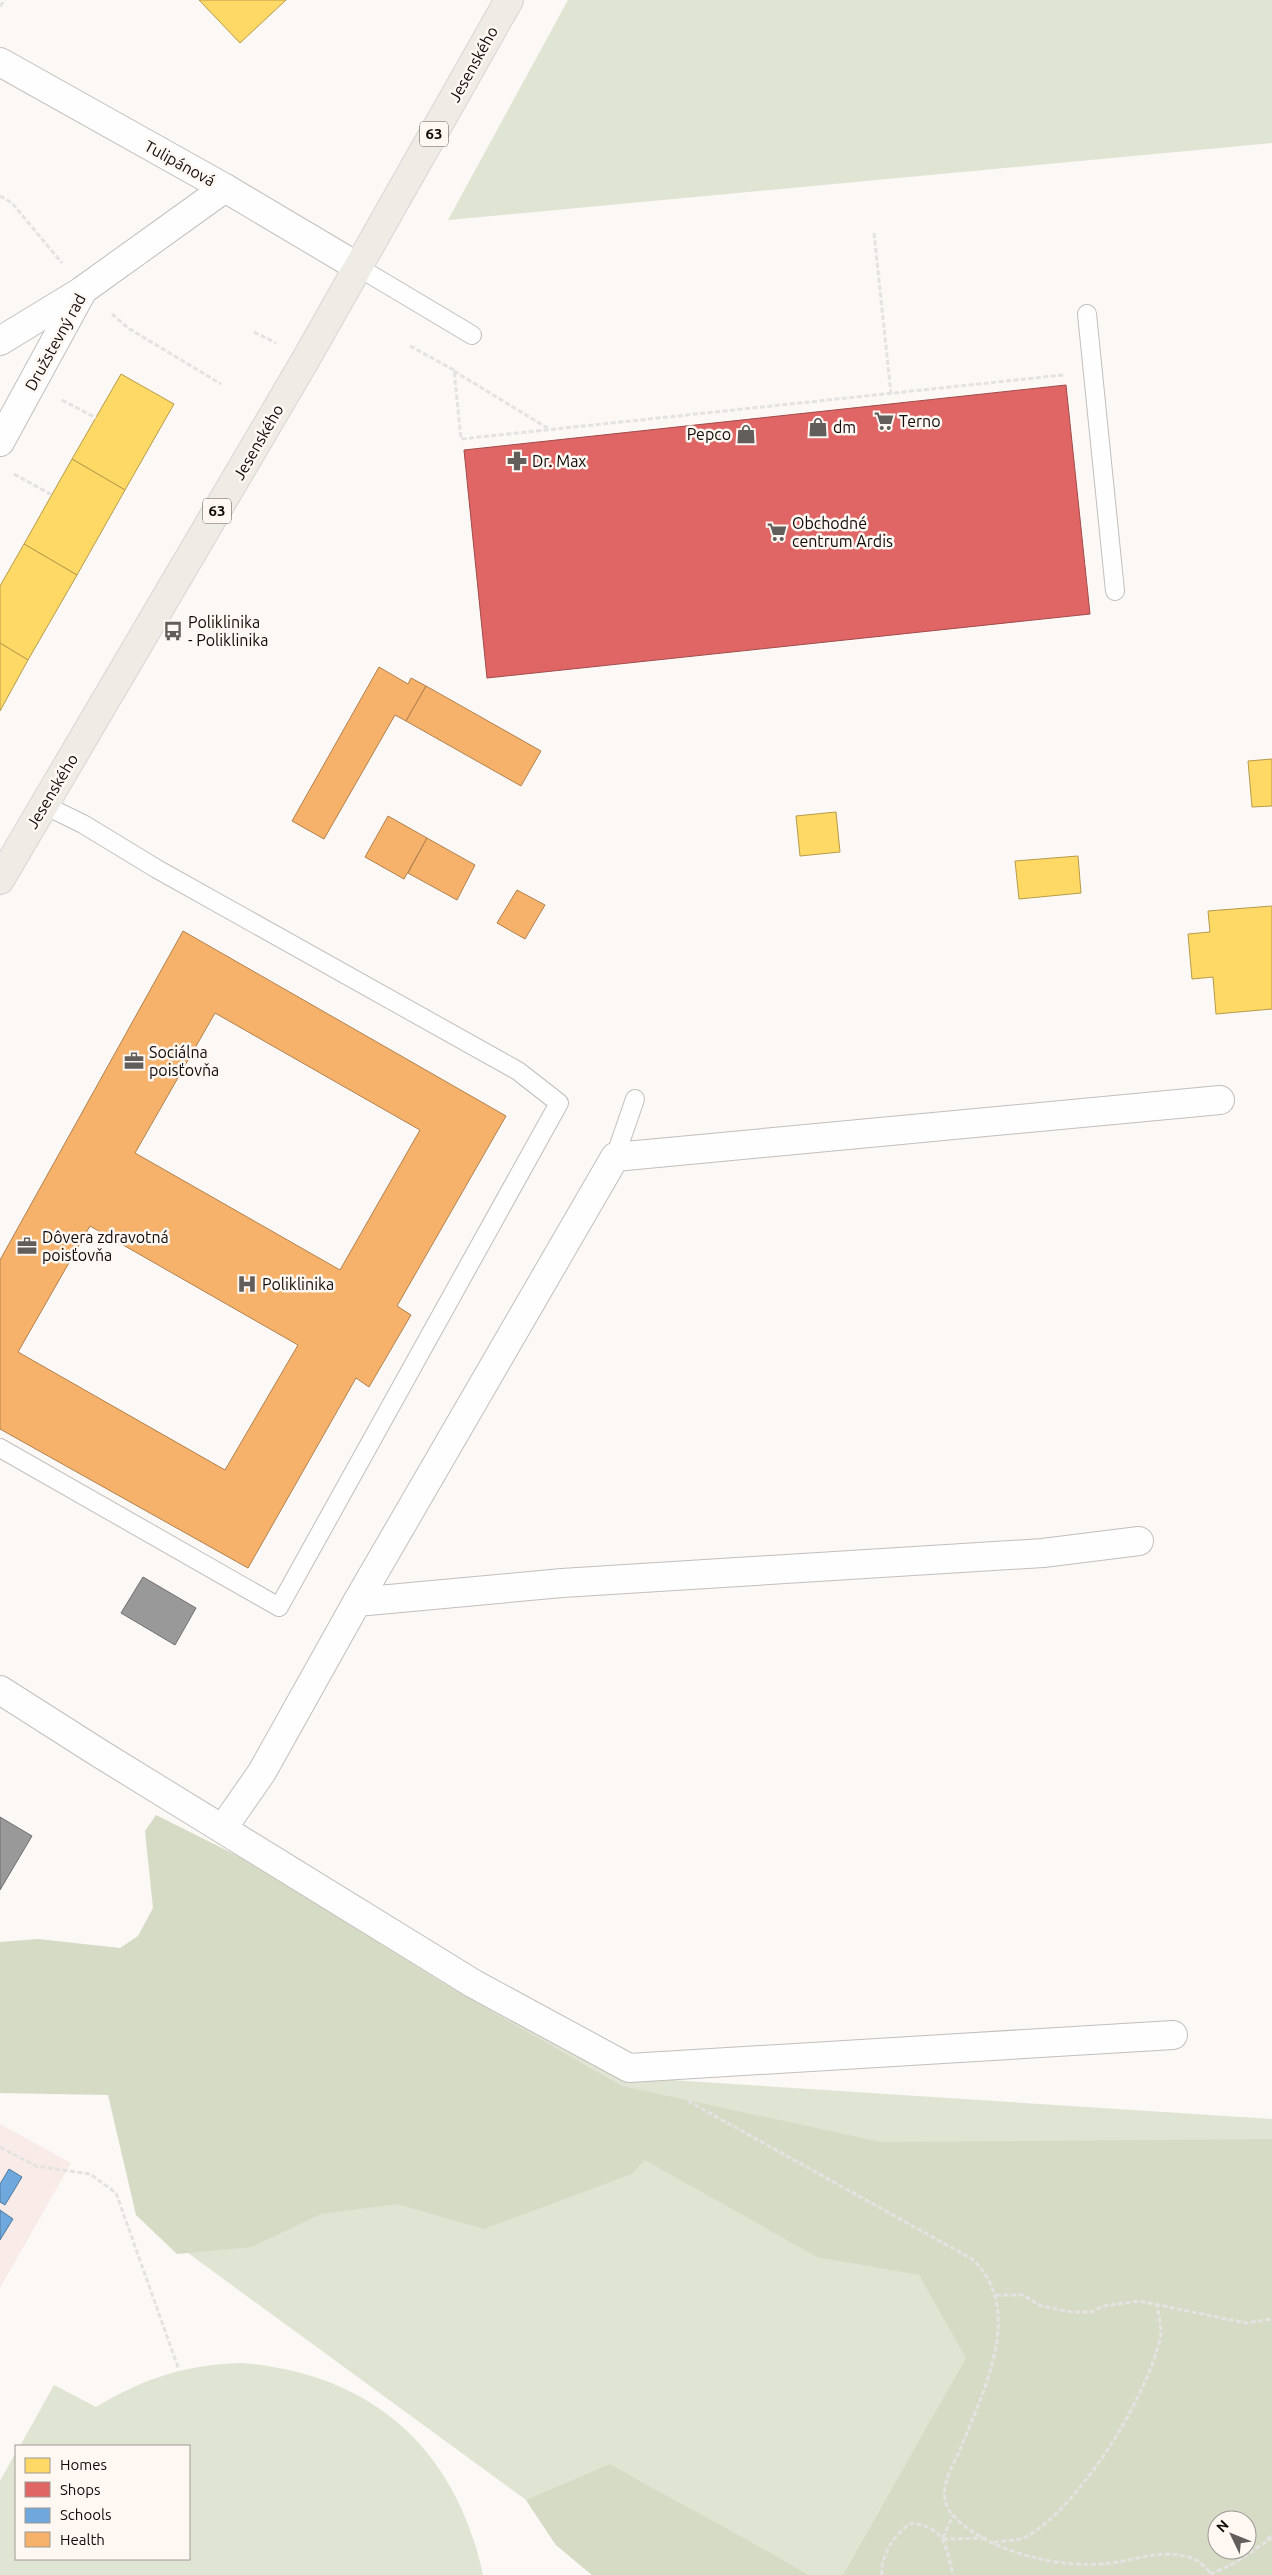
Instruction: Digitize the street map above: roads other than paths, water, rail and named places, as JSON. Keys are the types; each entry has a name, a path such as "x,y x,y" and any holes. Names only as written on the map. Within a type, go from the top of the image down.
{"main road":[{"name":"Jesenského","path":"0,880 358,267 509,0"}],"street":[{"name":"Tulipánová","path":"0,62 225,188 358,267"},
{"name":"Družstevný rad","path":"0,442 83,290 225,188"},
{"path":"0,341 83,290"},
{"path":"223,1828 262,1772 357,1602 615,1157 1220,1100"},
{"path":"357,1602 562,1583 1043,1553 1139,1541"},
{"path":"0,1690 474,1984 629,2068 1173,2035"}],"lane":[{"path":"358,267 472,335"},
{"path":"1088,314 1115,591"},
{"path":"0,1448 279,1607 559,1103 518,1071 158,869 83,824 44,805"},
{"path":"615,1157 635,1099"}],"place":[{"name":"Terno","path":"884,421"},
{"name":"dm","path":"818,427"},
{"name":"Pepco","path":"746,434"},
{"name":"Dr. Max","path":"517,461"},
{"name":"Obchodné centrum Ardis","path":"777,532"},
{"name":"Poliklinika - Poliklinika","path":"173,631"},
{"name":"Sociálna poisťovňa","path":"134,1061"},
{"name":"Dôvera zdravotná poisťovňa","path":"27,1246"},
{"name":"Poliklinika","path":"247,1284"}]}
